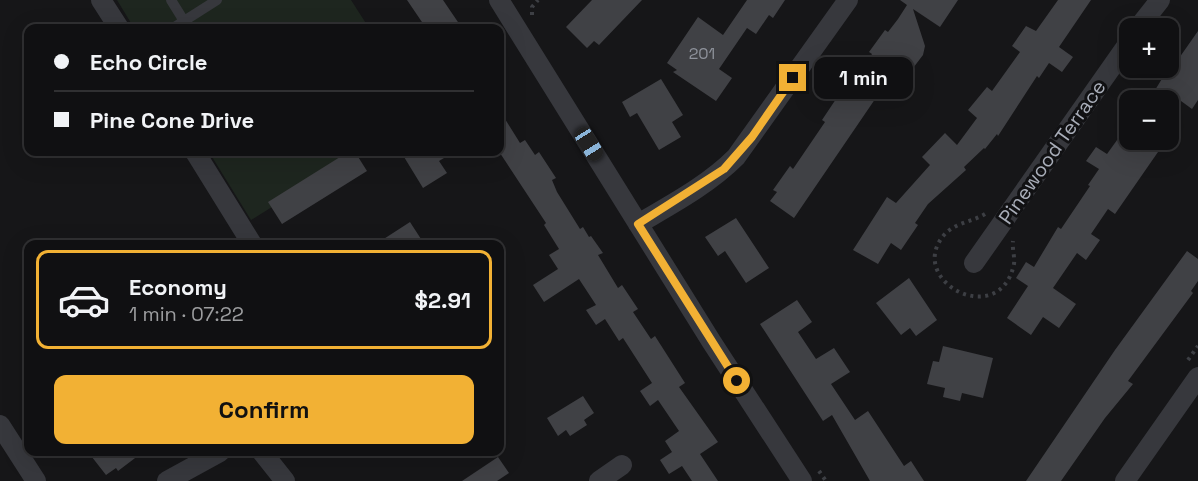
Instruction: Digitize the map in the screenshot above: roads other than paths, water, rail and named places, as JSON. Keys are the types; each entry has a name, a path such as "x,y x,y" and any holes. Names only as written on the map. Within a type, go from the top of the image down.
{"street":[{"path":"101,0 116,24"},
{"path":"638,224 724,169 736,157 848,0"},
{"path":"1146,18 1160,0"},
{"path":"503,1 638,224 802,481"},
{"name":"Pinewood Terrace","path":"974,262 1119,57"},
{"path":"197,156 250,240"},
{"path":"1125,481 1198,378"},
{"path":"0,425 36,481"},
{"path":"167,481 213,456"},
{"path":"265,456 285,481"},
{"path":"599,481 622,465"}],"lane":[{"path":"171,0 184,21"},
{"path":"179,24 217,0"}]}
